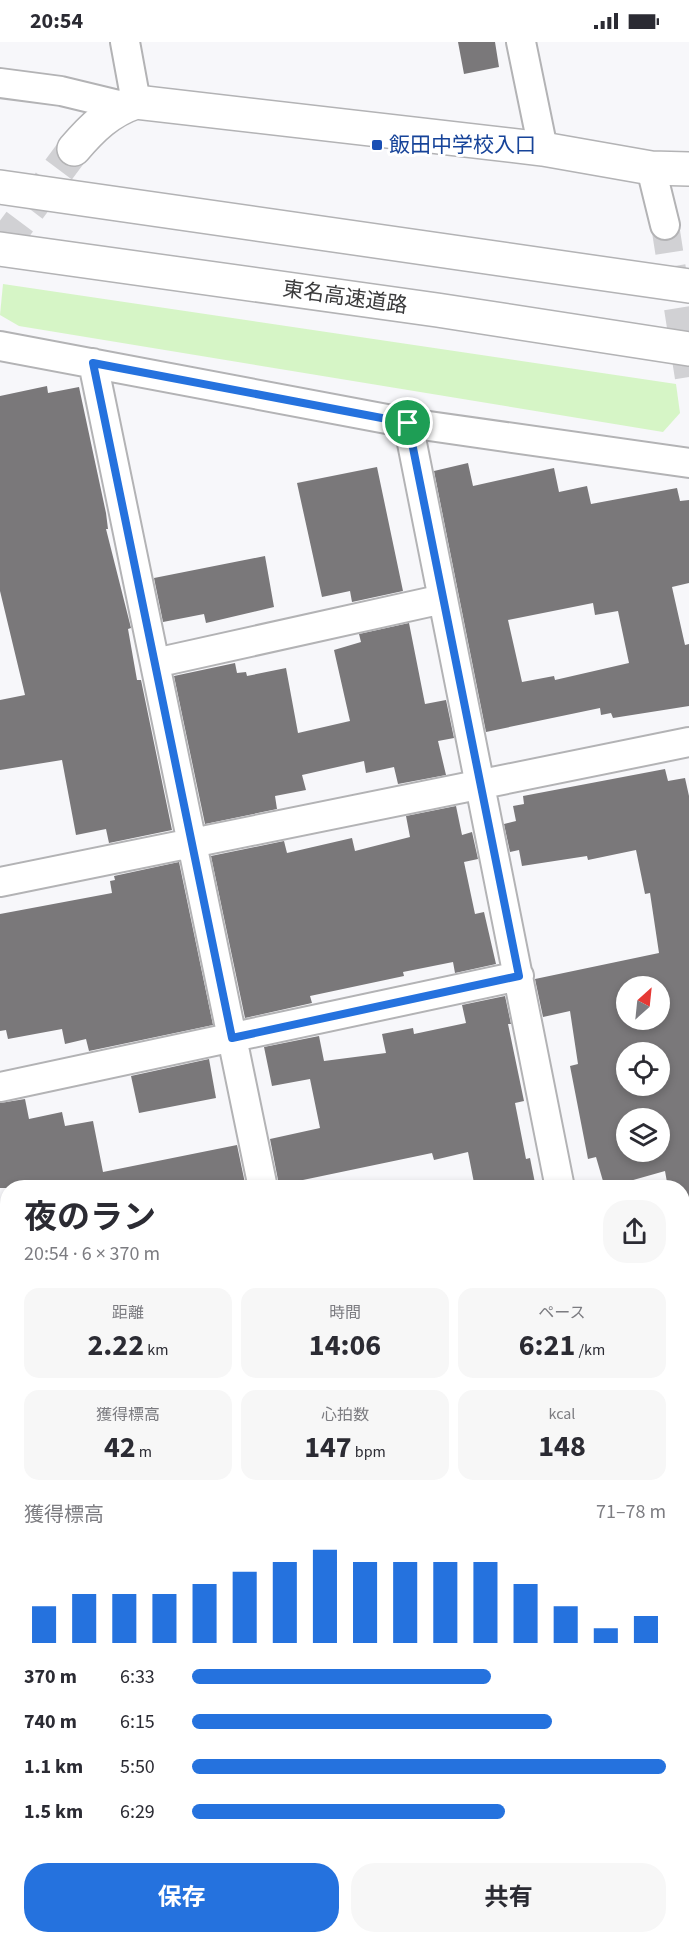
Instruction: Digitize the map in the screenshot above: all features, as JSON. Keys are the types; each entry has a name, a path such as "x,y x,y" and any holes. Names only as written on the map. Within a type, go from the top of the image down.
{"main road":[{"path":"74,149 95,124 130,104 543,149 651,168 689,169"},
{"path":"0,187 689,286"},
{"name":"東名高速道路","path":"0,249 436,310 689,349"}],"street":[{"path":"0,83 61,91 130,104 125,42"},
{"path":"521,42 543,149"},
{"path":"651,168 665,225"},
{"path":"0,346 408,423 689,463"},
{"path":"93,363 261,1180"},
{"path":"408,423 558,1180"},
{"path":"154,663 443,599"},
{"path":"0,882 689,742"},
{"path":"0,1087 519,976"}],"green space":[{"path":"3,284 676,384 680,413 663,432 19,326 0,315"}],"building":[{"path":"458,42 495,42 499,67 464,74"},
{"path":"47,386 48,393 79,387 106,513 108,529 106,529 131,628 128,629 137,680 141,680 172,830 109,843 106,829 76,835 62,760 0,770 0,700 25,695 0,591 0,396"},
{"path":"468,463 473,486 554,468 559,492 587,486 591,504 677,488 680,501 689,500 689,583 672,587 685,645 689,644 689,706 613,718 611,713 601,715 600,708 486,732 434,471","holes":["593,603 595,615 618,611 629,663 555,680 554,676 522,682 508,620"]},
{"path":"377,467 403,591 352,602 350,591 322,597 297,483"},
{"path":"265,556 274,607 206,623 204,614 163,622 154,578"},
{"path":"409,623 425,704 446,700 454,738 438,741 446,775 398,784 394,767 366,773 364,761 302,775 306,790 275,796 277,809 205,824 174,676 235,663 237,673 246,672 247,676 286,668 298,733 350,721 334,650 361,642 359,634"},
{"path":"665,769 668,781 685,778 689,796 689,1180 667,1180 665,1171 633,1180 603,1180 596,1157 588,1159 570,1066 578,1064 570,1011 543,1017 535,979 659,953 650,893 645,894 636,850 588,860 587,856 522,866 519,850 510,852 504,824 516,821 513,806 524,804 523,796"},
{"path":"456,806 462,835 472,832 478,859 464,862 475,914 484,912 496,964 455,973 453,962 403,972 404,976 310,996 312,1003 245,1018 211,856 284,841 287,853 352,838 355,851 410,837 406,816"},
{"path":"179,862 213,1025 89,1051 86,1039 65,1044 62,1029 8,1039 6,1030 0,1031 0,914 112,893 110,881 115,880 114,876"},
{"path":"505,996 511,1024 508,1024 524,1101 515,1103 526,1159 530,1158 534,1180 473,1180 468,1152 434,1160 432,1153 303,1180 278,1180 270,1139 320,1128 310,1079 272,1086 264,1047 319,1036 324,1061 386,1053 382,1034 413,1028 414,1034 466,1023 462,1005"},
{"path":"209,1059 216,1098 139,1113 131,1076"},
{"path":"25,1099 29,1119 62,1112 65,1126 93,1121 103,1172 237,1145 244,1180 0,1180 0,1103"}],"tunnel":[{"path":"0,248 74,149"},
{"path":"665,225 689,378"}],"place":[{"name":"飯田中学校入口","path":"377,145"}],"route":[{"path":"93,363 408,423 519,976 232,1038 93,363"}]}
